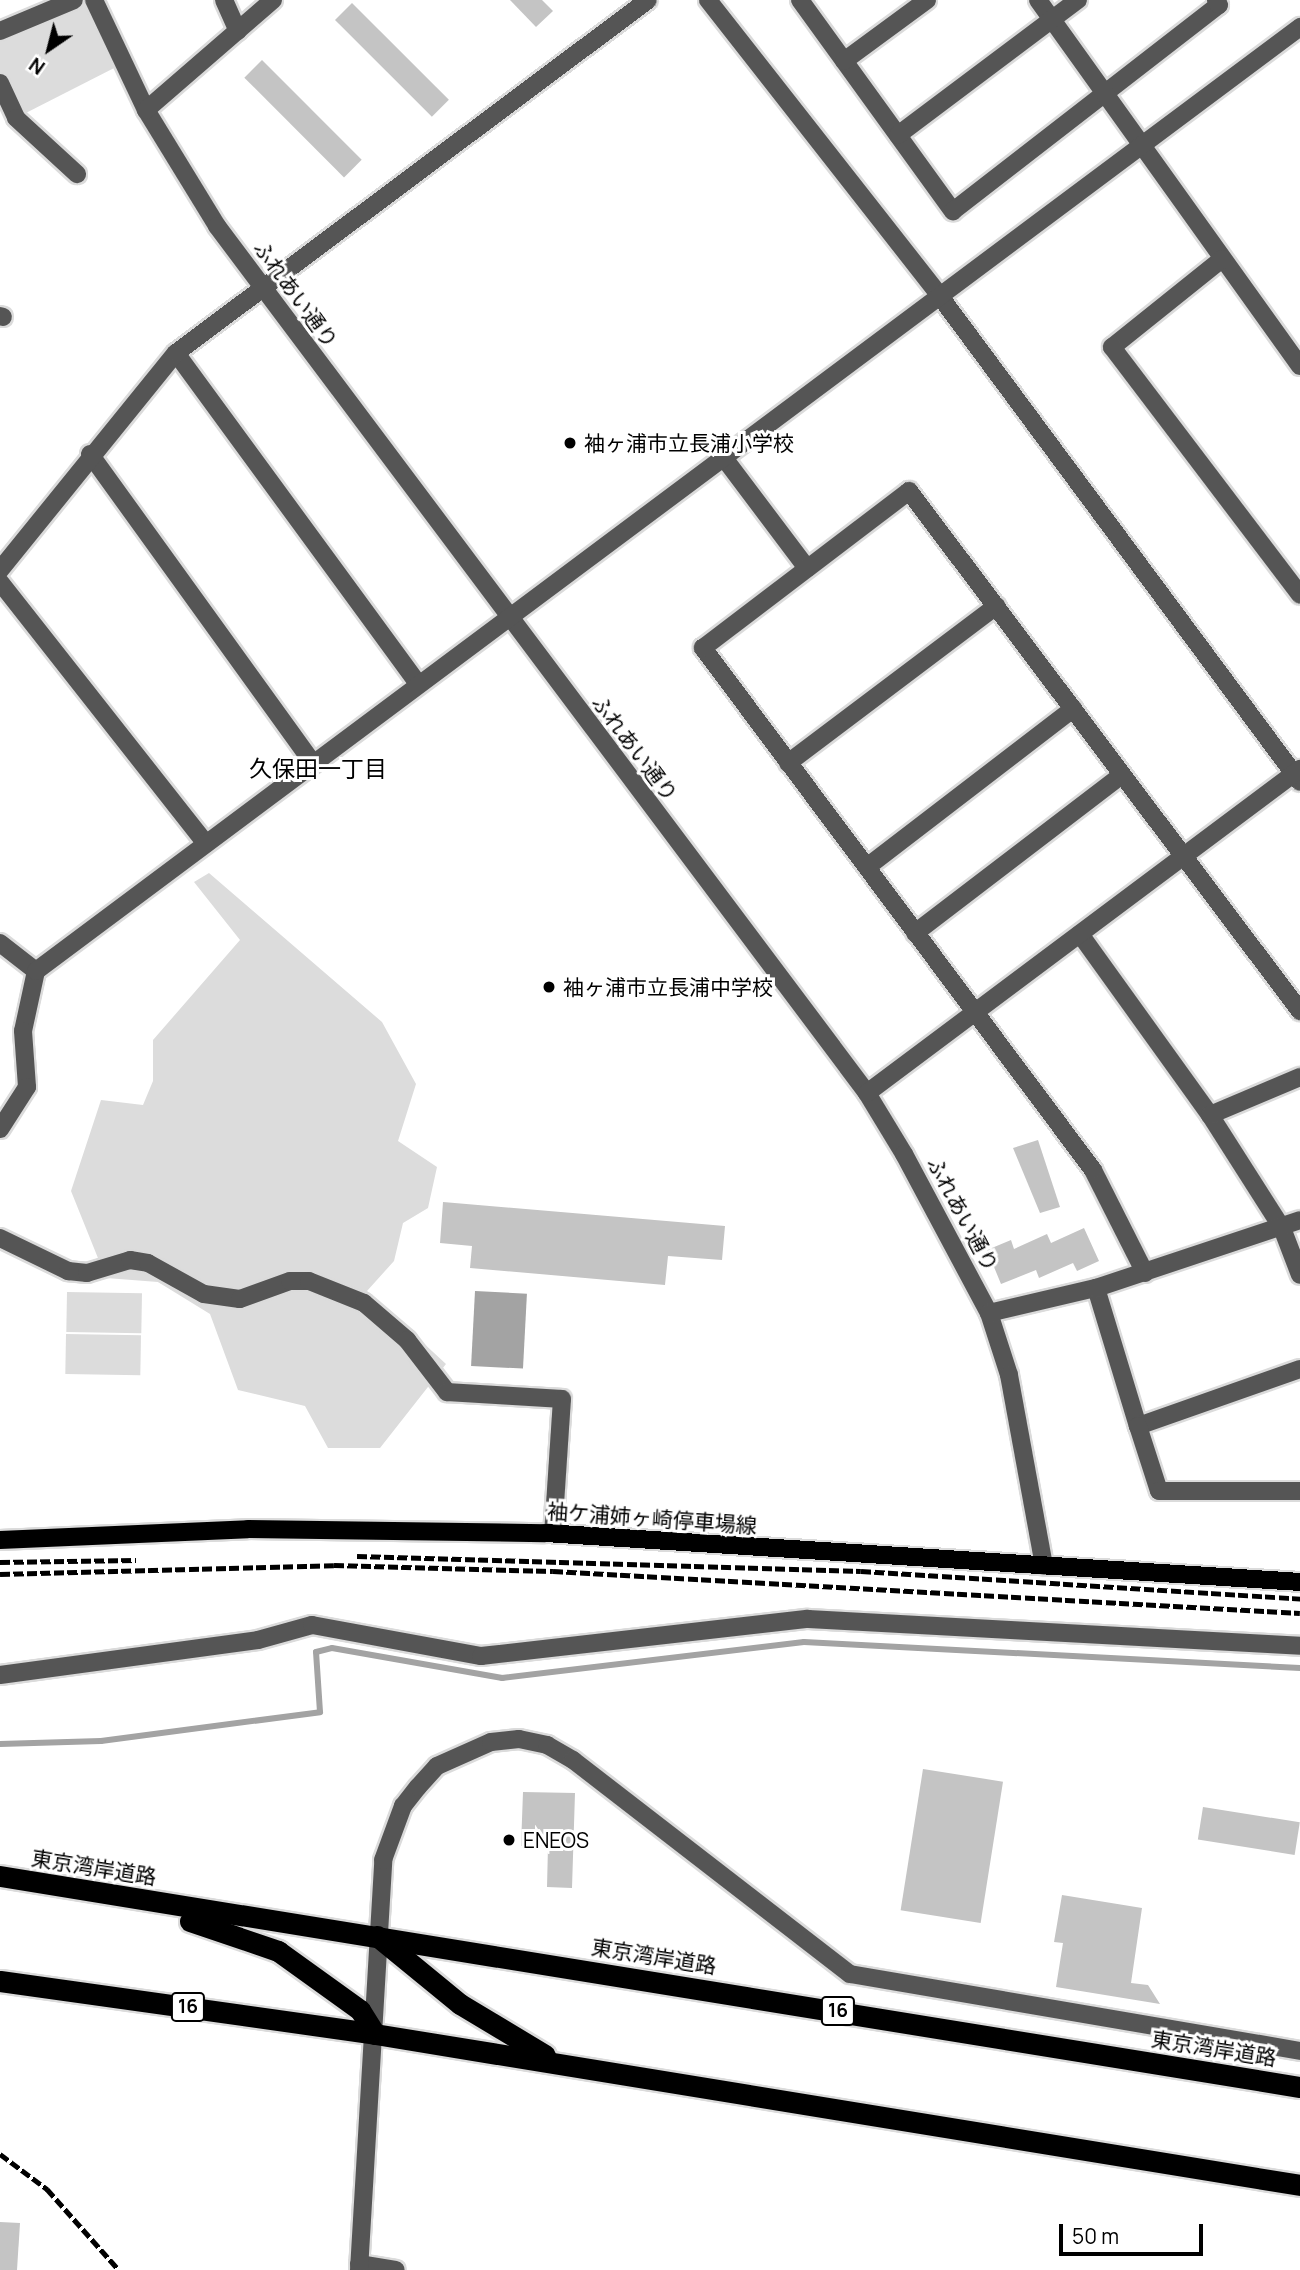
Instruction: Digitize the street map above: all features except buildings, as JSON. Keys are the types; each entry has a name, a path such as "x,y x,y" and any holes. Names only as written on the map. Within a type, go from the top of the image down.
{"highway":[{"name":"東京湾岸道路","path":"0,1876 1300,2087"},
{"path":"102,1894 141,1911 218,1926 278,1951 360,2010 375,2034"},
{"path":"376,1936 496,2030 565,2065"},
{"name":"16","path":"0,1981 375,2034 1300,2185"}],"main road":[{"name":"袖ケ浦姉ヶ崎停車場線","path":"0,1540 248,1530 553,1533 1300,1582"}],"street":[{"path":"0,31 74,0"},
{"name":"ふれあい通り","path":"94,0 146,110 264,290 867,1093 933,1202 989,1312 1009,1375 1044,1566"},
{"path":"224,0 238,31"},
{"path":"146,110 273,0"},
{"path":"0,570 90,454 176,353 264,290 648,0"},
{"path":"708,0 939,295 1298,775 1184,855 867,1093"},
{"path":"800,0 953,211 1219,5 1216,0"},
{"path":"844,61 927,0"},
{"path":"1038,0 1138,144 1300,366"},
{"path":"898,135 1078,0"},
{"path":"0,1129 27,1087 23,1031 36,971 312,762 510,620 1138,144 1300,27"},
{"path":"0,82 8,120 77,174"},
{"path":"1223,259 1112,347 1300,595"},
{"path":"176,353 418,684"},
{"path":"90,454 312,762"},
{"path":"724,458 807,568"},
{"path":"1145,1273 1093,1171 702,648 909,491 1300,1011"},
{"path":"0,582 206,844"},
{"path":"788,762 996,606"},
{"path":"867,867 1073,709"},
{"path":"915,933 1122,775"},
{"path":"1080,934 1210,1115 1282,1228 1300,1275"},
{"path":"0,943 36,971"},
{"path":"1210,1115 1300,1077"},
{"path":"989,1312 1096,1288 1300,1220"},
{"path":"0,1238 68,1271 87,1273 130,1260 148,1263 204,1294 240,1299 290,1281 309,1281 364,1303 407,1340 447,1392 562,1399 553,1533"},
{"path":"1096,1288 1159,1491 1300,1491"},
{"path":"1138,1426 1300,1369"},
{"path":"0,1675 258,1640 312,1625 481,1656 808,1619 1300,1646"},
{"path":"396,2270 359,2267 375,2034 376,1936 383,1860 403,1806 437,1766 491,1742 519,1739 547,1745 573,1760 850,1974 1300,2051"}],"shaded area":[{"path":"74,0 94,0 122,64 16,118 0,83 0,31"},
{"path":"209,873 382,1022 416,1084 398,1141 437,1167 428,1208 403,1223 394,1261 367,1291 446,1364 380,1448 328,1448 305,1406 238,1390 210,1314 158,1282 106,1278 71,1191 101,1100 143,1105 153,1081 153,1040 240,940 194,882"},
{"path":"475,1291 527,1294 523,1369 471,1366"},
{"path":"67,1292 142,1293 141,1333 66,1332"},
{"path":"66,1334 141,1335 140,1375 65,1374"}],"waterway":[{"path":"0,1744 101,1741 320,1712 316,1652 332,1648 502,1678 804,1642 1300,1668"}],"railway":[{"path":"357,1556 861,1571 1300,1599"},
{"path":"0,1562 136,1560"},
{"path":"0,1574 334,1565 553,1571 1300,1613"},
{"path":"0,2154 47,2189 119,2270"}],"place":[{"name":"袖ヶ浦市立長浦小学校","path":"570,443"},
{"name":"袖ヶ浦市立長浦中学校","path":"549,987"},
{"name":"ENEOS","path":"509,1840"}],"district":[{"name":"久保田一丁目","path":"318,768"}]}
